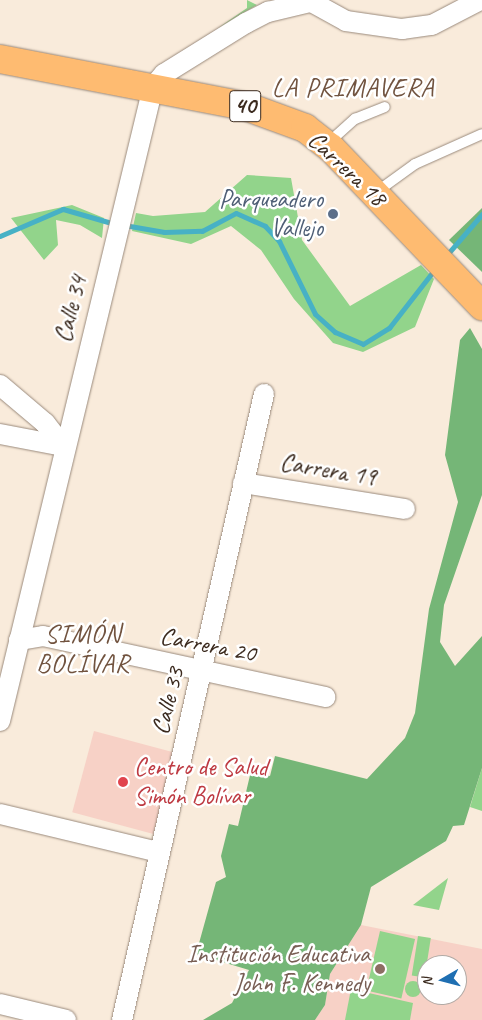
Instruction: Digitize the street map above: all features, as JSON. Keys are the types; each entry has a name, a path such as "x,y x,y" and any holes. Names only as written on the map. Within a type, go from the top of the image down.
{"highway":[{"name":"Carrera 18","path":"0,58 245,106 305,128 327,145 375,193 482,306"}],"street":[{"path":"153,87 164,74 246,23 268,12 309,1 346,21 402,29 432,25 480,0"},
{"name":"Calle 34","path":"0,721 64,446 153,87"},
{"path":"0,385 45,423 64,446"},
{"name":"Calle 33","path":"122,1020 158,852 203,672 243,482 264,394"},
{"path":"0,434 64,446"},
{"name":"Carrera 19","path":"243,482 405,510"},
{"name":"Carrera 20","path":"20,640 43,636 326,697"},
{"path":"0,814 158,852"},
{"path":"0,1004 66,1020"}],"lane":[{"path":"327,145 355,119 385,107"},
{"path":"375,193 415,164 482,134"}],"shaded area":[{"name":"Centro de Salud Simón Bolívar","path":"94,731 175,753 153,834 72,812"},
{"name":"Institución Educativa John F. Kennedy","path":"361,925 482,949 482,1020 315,1020 325,1005 330,974"}],"green space":[{"path":"247,0 257,5 218,28 247,8"},
{"path":"247,175 291,178 302,240 350,306 421,265 434,279 415,327 363,352 333,343 294,299 261,250 231,226 191,244 132,231 136,213 153,216 205,212"},
{"path":"72,205 104,218 102,238 80,225 56,220 58,245 44,260 11,218"},
{"path":"482,208 482,272 449,240"},
{"path":"470,328 482,349 482,495 444,605 440,642 455,666 482,636 482,768 464,825 453,826 446,841 371,887 361,925 330,974 325,1005 315,1020 203,1020 232,1003 249,970 196,954 216,882 226,877 221,856 229,824 238,826 251,771 270,776 275,756 367,779 405,738 415,713 429,609 458,502 445,455 460,340"},
{"path":"482,768 482,811 470,807"},
{"path":"448,878 439,910 413,905"},
{"path":"380,931 415,939 401,999 366,990"},
{"path":"418,936 431,938 428,955 417,955 417,976 412,976"},
{"path":"410,981 416,981 417,996 410,997 405,992 405,986"},
{"path":"351,989 413,1003 410,1020 345,1020"}],"waterway":[{"path":"0,236 63,209 115,224"},
{"path":"124,225 164,232 202,231 236,213 265,226 279,241 315,314 335,332 363,344 389,328 435,269"},
{"path":"445,257 482,214"}],"place":[{"name":"Parqueadero Vallejo","path":"333,214"},
{"name":"Centro de Salud Simón Bolívar","path":"123,782"},
{"name":"Institución Educativa John F. Kennedy","path":"380,969"}],"district":[{"name":"LA PRIMAVERA","path":"353,88"},
{"name":"SIMÓN BOLÍVAR","path":"83,649"}]}
